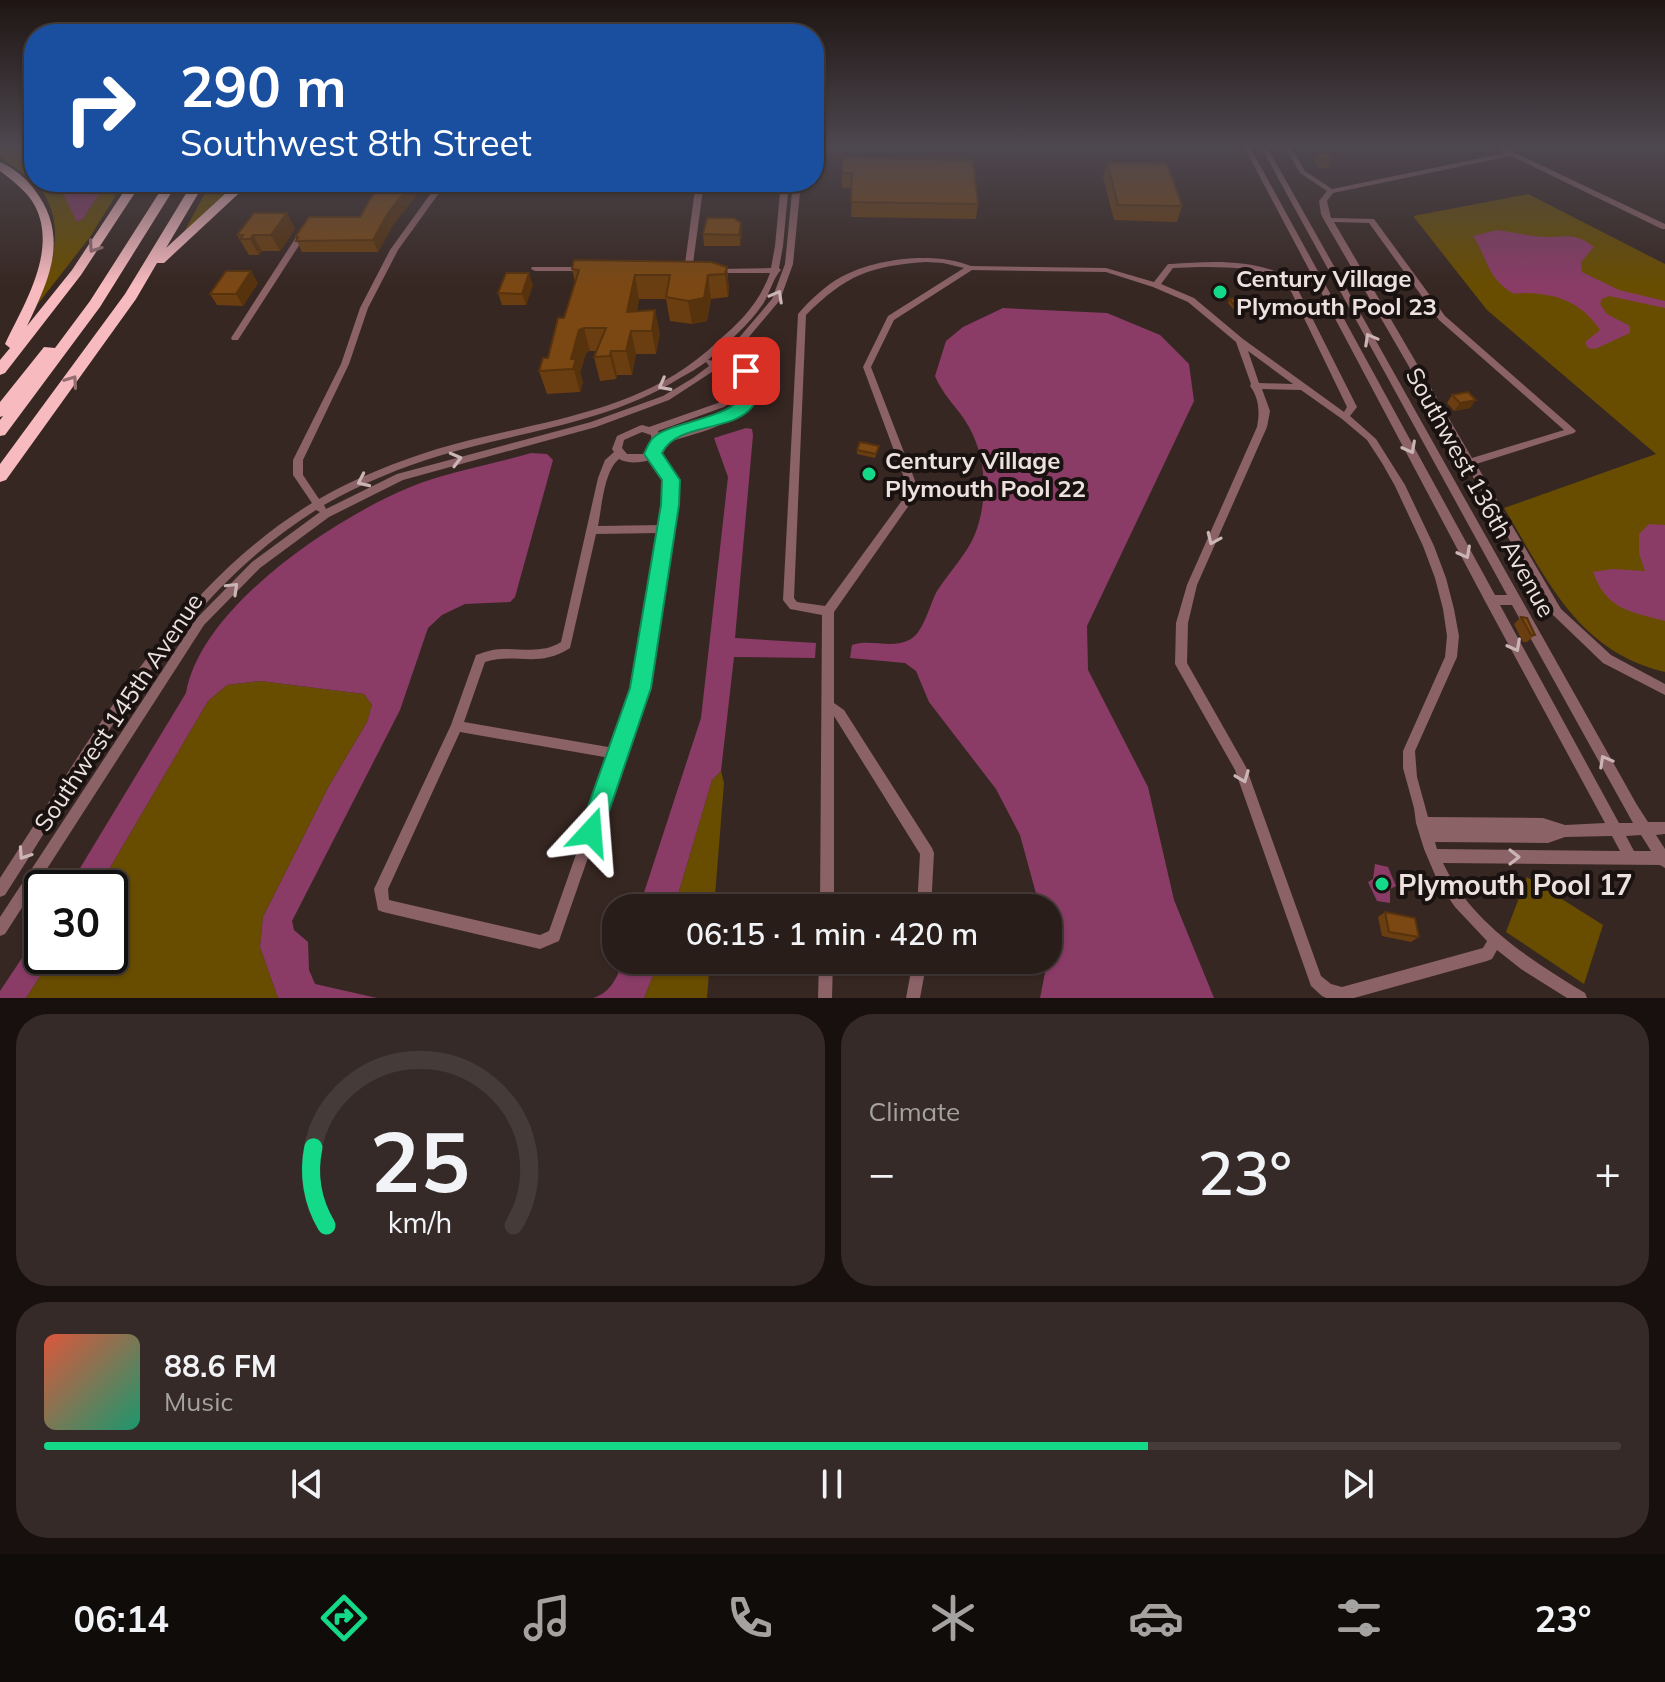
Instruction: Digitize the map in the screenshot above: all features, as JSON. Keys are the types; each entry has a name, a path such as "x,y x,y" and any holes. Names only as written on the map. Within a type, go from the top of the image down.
{"highway":[{"path":"1,369 38,292 48,242 47,222 33,194"},
{"path":"1,369 77,272 128,194"},
{"path":"0,412 105,272 154,194"},
{"path":"0,431 95,304 165,194"},
{"path":"0,476 63,394 149,269 192,194"},
{"path":"149,269 232,194"}],"street":[{"path":"321,509 298,475 298,460 345,364 364,308 394,250 435,194"},
{"path":"688,271 698,194"},
{"name":"Southwest 145th Avenue","path":"721,354 760,301 773,272 783,194"},
{"name":"Southwest 145th Avenue","path":"0,890 181,622 237,564 321,509 413,472 633,412 666,398 721,354 776,300 789,264 796,194"},
{"name":"Southwest 136th Avenue","path":"1272,194 1631,858"},
{"name":"Southwest 136th Avenue","path":"1290,194 1664,859"},
{"path":"1329,194 1322,205 1328,220 1567,624 1607,659 1665,690"},
{"path":"1594,194 1665,227"},
{"path":"1328,220 1371,221 1442,318 1571,431 1469,463"},
{"path":"235,338 311,222"},
{"path":"828,611 794,606 788,600 802,314 855,274 904,263 942,259 955,260 970,268 1113,270 1191,300 1240,341 1373,441 1434,562 1456,630 1451,657 1409,751 1408,767 1425,829 1459,905 1495,941 1580,998"},
{"path":"672,271 773,272 789,264"},
{"path":"1156,285 1171,266 1278,272 1290,282 1352,407 1345,417"},
{"path":"827,894 828,611 914,491 867,367 891,318 970,268"},
{"path":"535,269 595,269"},
{"path":"1240,341 1265,418 1192,585 1182,623 1181,664 1240,767 1316,981 1327,991 1342,994 1403,979 1487,954 1495,941"},
{"path":"619,454 639,461 656,448 729,416 748,402 752,395 752,378 721,354"},
{"path":"619,454 617,444 626,432 636,428 651,430 729,401 736,385 710,362"},
{"path":"1254,386 1303,387"},
{"path":"619,454 608,463 566,645 556,653 544,655 484,656 478,664 457,726 381,889 380,901 387,907 540,942 554,936 641,688 671,480 651,430"},
{"name":"Southwest 145th Avenue","path":"0,929 200,622 256,565 321,509"},
{"path":"591,530 666,529"},
{"path":"1490,600 1516,600"},
{"path":"830,707 840,714 927,853 925,894"},
{"path":"457,726 618,754"},
{"path":"1425,829 1548,836 1565,831 1665,828"},
{"path":"1436,856 1664,859"},
{"path":"825,998 826,974"},
{"path":"913,998 917,974"}],"shaded area":[{"path":"43,194 67,194 77,222 83,219 99,194 117,194 90,237 37,305 53,258 55,242 52,211"},
{"path":"63,194 99,194 83,219 77,222"},
{"path":"205,194 227,194 184,232"},
{"path":"1528,194 1665,264 1665,672 1635,662 1609,648 1587,630 1551,586 1504,508 1656,454 1487,310 1413,216"},
{"path":"1497,230 1582,239 1594,247 1581,262 1582,272 1619,290 1665,301 1665,308 1609,296 1602,299 1600,304 1607,314 1630,326 1630,333 1595,349 1588,348 1585,342 1600,330 1577,307 1549,295 1513,293 1496,279 1473,236"},
{"path":"1003,308 1107,313 1160,335 1189,364 1194,401 1087,626 1088,670 1148,787 1174,900 1214,998 1040,998 1045,974 1062,974 1062,894 1036,894 1020,835 996,789 929,702 916,671 905,663 850,658 852,645 896,644 916,635 937,591 975,534 984,494 979,453 969,427 935,376 946,341 963,327"},
{"path":"746,428 752,429 753,435 735,638 816,643 815,658 734,657 721,771 712,780 678,894 644,894 701,718 728,477 714,438"},
{"path":"531,453 547,454 553,460 515,597 510,602 465,604 442,615 428,628 400,710 292,921 294,930 308,942 309,970 315,984 377,998 278,998 260,947 263,917 329,786 367,722 372,705 364,694 260,681 227,685 208,701 109,870 79,870 186,693 197,661 216,629 243,599 274,570 343,521 377,502 438,477"},
{"path":"1649,524 1665,525 1665,621 1630,611 1612,601 1593,572 1612,569 1645,571 1639,553 1639,534"},
{"path":"260,681 364,694 372,705 367,722 329,786 263,917 260,947 278,998 26,998 41,974 128,974 128,870 109,870 208,701 227,685"},
{"path":"721,771 724,783 715,894 678,894 712,780"},
{"name":"Plymouth Pool 17","path":"1375,864 1388,867 1396,886 1390,889 1390,903 1377,901 1368,882 1373,879"},
{"path":"1527,877 1603,925 1584,984 1506,932"},
{"path":"24,955 24,974 41,974 26,998 0,998 0,991"},
{"path":"618,974 653,974 644,998 593,998 609,988"},
{"path":"653,974 709,974 707,998 644,998"}],"building":[{"path":"373,194 404,194 373,240 296,241 298,237 295,237 309,217 360,217"},
{"path":"851,194 977,194 978,204 851,202"},
{"path":"1115,194 1178,194 1182,206 1118,205"},
{"path":"254,213 287,213 271,235 240,239 243,235 237,235"},
{"path":"707,218 734,218 741,223 739,235 703,234"},
{"path":"574,260 711,262 727,267 725,274 708,275 704,298 688,301 666,297 670,275 635,275 627,312 655,310 652,331 631,331 626,351 611,351 610,356 594,357 606,328 584,328 579,330 571,359 576,359 573,369 539,371 543,358 548,358 558,318 564,318 579,270 572,269"},
{"path":"226,271 251,271 236,294 210,294"},
{"path":"506,273 529,273 522,294 498,293"},
{"path":"1245,297 1250,304 1235,306 1229,299"},
{"path":"1468,392 1476,400 1460,403 1452,395"},
{"path":"860,442 879,446 876,454 857,450"},
{"path":"1521,617 1527,618 1535,635 1531,635"},
{"path":"1385,912 1415,918 1419,937 1389,932"}],"place":[{"name":"Century Village Plymouth Pool 23","path":"1220,292"},
{"name":"Century Village Plymouth Pool 22","path":"869,474"},
{"name":"Plymouth Pool 17","path":"1382,884"}],"route":[{"path":"591,832 641,688 670,505 671,480 653,454 659,442 671,435 740,410 752,395 752,378 746,371"}]}
